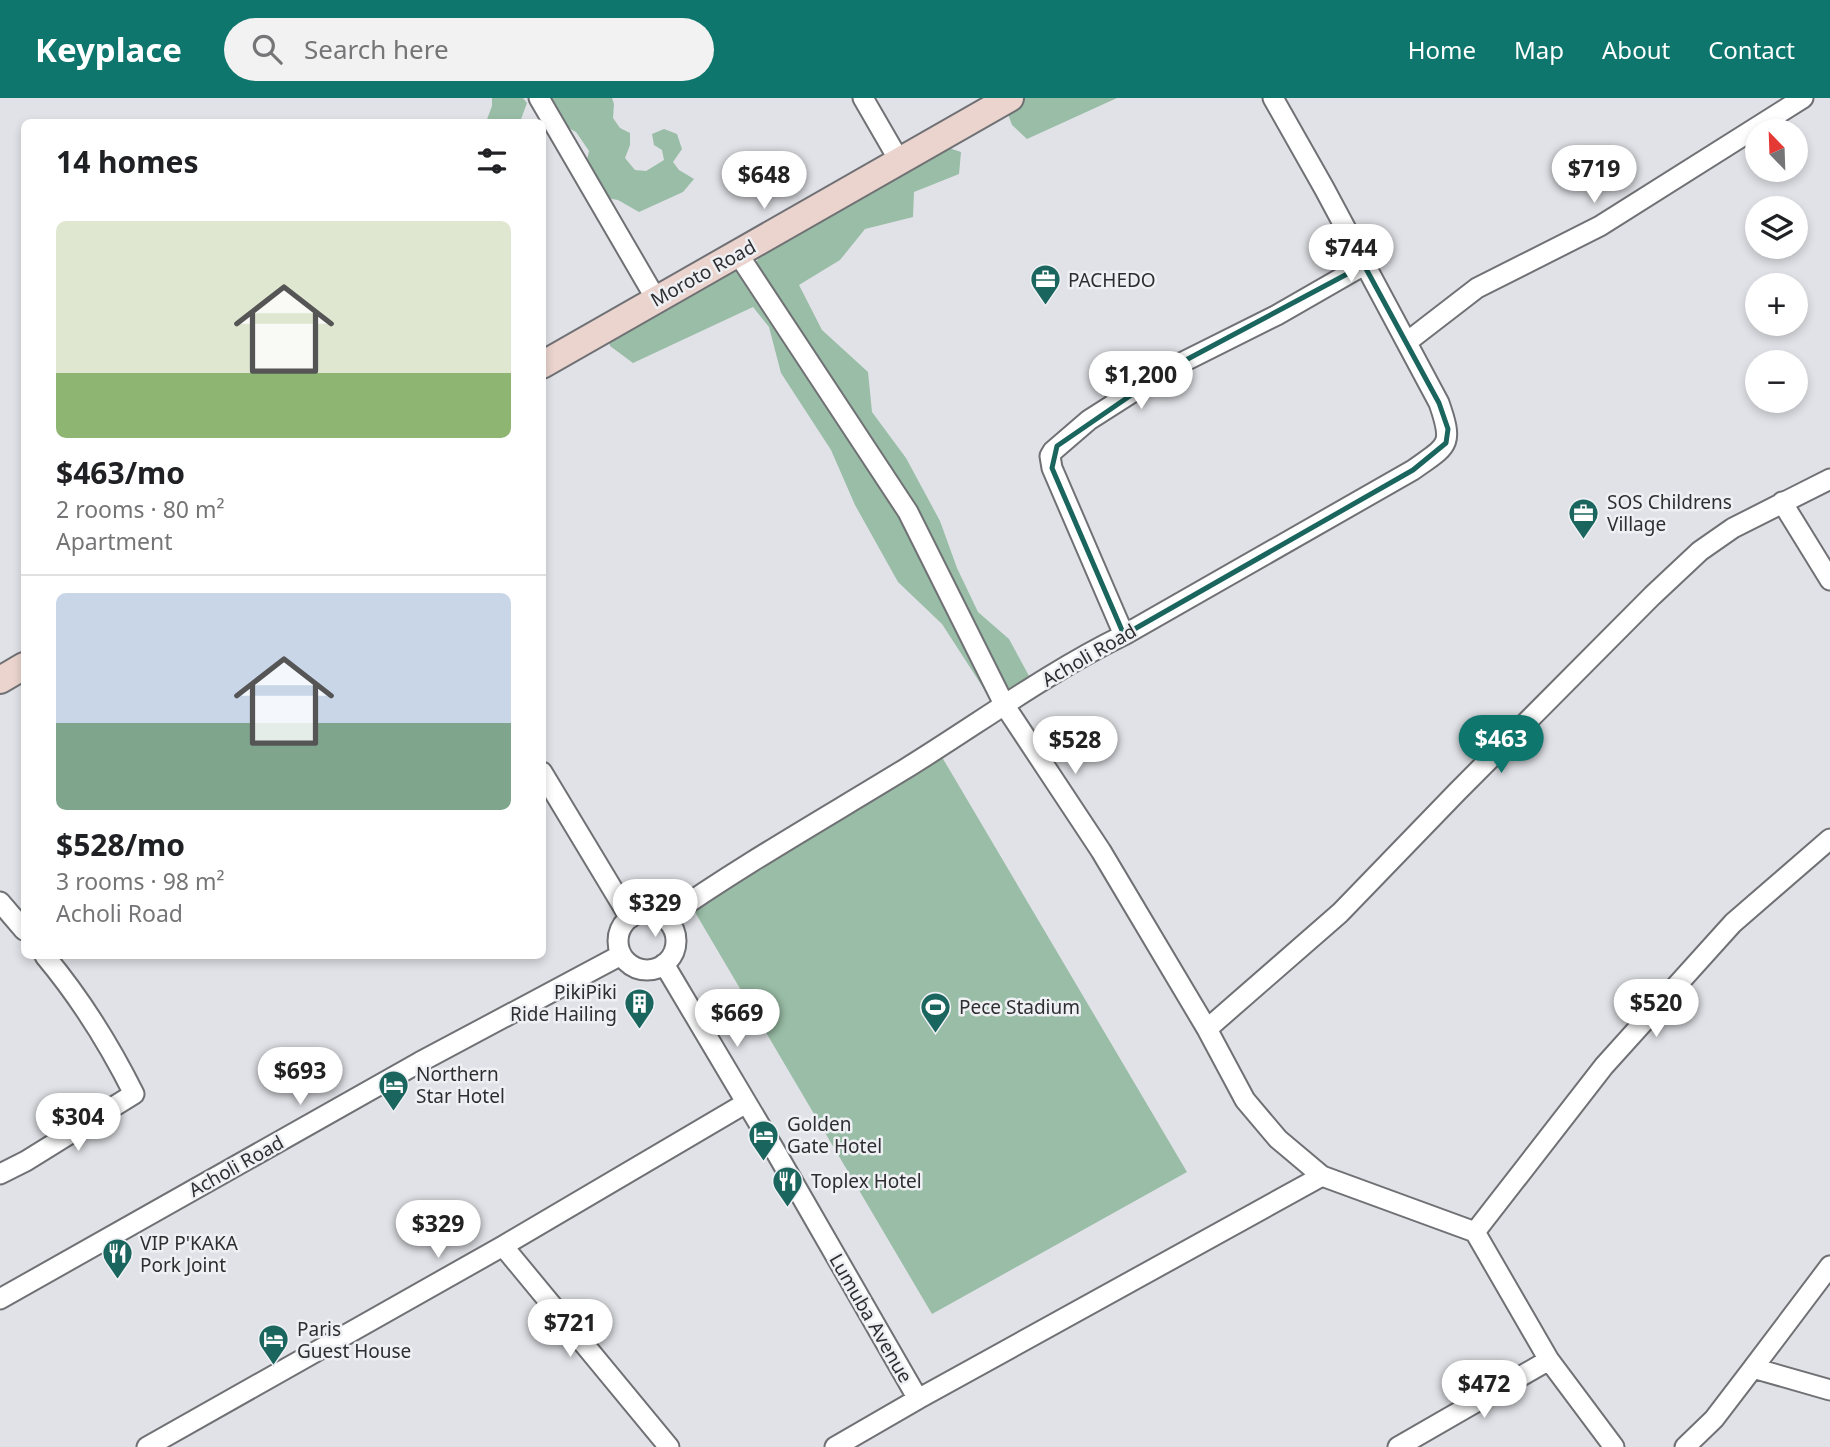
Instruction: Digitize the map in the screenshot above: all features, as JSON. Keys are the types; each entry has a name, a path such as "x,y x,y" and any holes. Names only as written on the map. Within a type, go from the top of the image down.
{"main road":[{"name":"Moroto Road","path":"546,363 1010,98"},
{"path":"0,680 21,668"}],"street":[{"path":"538,98 656,299"},
{"path":"863,98 900,162"},
{"name":"Acholi Road","path":"665,919 702,893 1086,653 1124,635 1413,470 1446,443 1448,429 1439,403 1273,98"},
{"path":"1407,342 1477,288 1600,226 1803,98"},
{"path":"738,254 908,512 1004,706 1101,851 1207,1029 1245,1100 1278,1139 1322,1176 1475,1232 1549,1360 1614,1447"},
{"path":"1124,635 1052,468 1050,456 1053,451 1089,421 1169,369 1277,315 1364,265"},
{"path":"1207,1029 1340,914 1544,703 1700,551 1732,528 1830,479"},
{"path":"1782,502 1830,580"},
{"path":"546,779 630,918"},
{"path":"1475,1232 1604,1066 1733,923 1830,839"},
{"path":"0,902 21,926"},
{"path":"643,912 651,912 670,924 676,938 673,952 664,964 649,970 640,969 621,955 618,935 624,922 630,918 643,912"},
{"name":"Acholi Road","path":"0,1299 420,1062 621,955"},
{"path":"0,1174 26,1161 134,1094 85,1006 47,959"},
{"path":"147,1447 503,1246 746,1103 664,964"},
{"name":"Lumuba Avenue","path":"746,1103 918,1399 835,1447"},
{"path":"918,1399 1322,1176"},
{"path":"503,1246 668,1447"},
{"path":"1685,1447 1714,1419 1830,1266"},
{"path":"1398,1447 1549,1360"},
{"path":"1753,1368 1830,1390"}],"highlighted area":[{"path":"1364,265 1439,403 1448,429 1446,443 1413,470 1124,635 1052,468 1057,446 1169,369"}],"green space":[{"path":"492,98 523,98 527,103 521,119 487,119"},
{"path":"545,98 612,98 613,118 620,128 630,133 630,145 625,158 635,170 646,171 664,160 662,150 654,145 652,134 664,129 677,134 682,149 673,162 679,170 694,179 683,192 639,212 618,200 607,198 586,164 589,151 576,132 565,126"},
{"path":"1013,98 1117,98 1027,139 1012,125 1004,103"},
{"path":"943,146 961,152 959,174 914,192 913,217 865,229 840,260 799,285 822,330 868,372 872,412 906,458 940,521 957,568 978,612 1009,639 1034,685 995,706 942,624 898,582 855,505 831,450 781,373 769,327 753,307 633,363 610,346 605,325 715,271 756,264 762,246"},
{"name":"Pece Stadium","path":"939,752 1187,1172 932,1314 686,897"}],"place":[{"name":"PACHEDO","path":"1045,307"},
{"name":"SOS Childrens Village","path":"1584,540"},
{"name":"PikiPiki Ride Hailing","path":"640,1030"},
{"name":"Pece Stadium","path":"936,1034"},
{"name":"Northern Star Hotel","path":"393,1112"},
{"name":"Golden Gate Hotel","path":"764,1162"},
{"name":"Toplex Hotel","path":"788,1208"},
{"name":"VIP P'KAKA Pork Joint","path":"117,1281"},
{"name":"Paris Guest House","path":"274,1367"}]}
